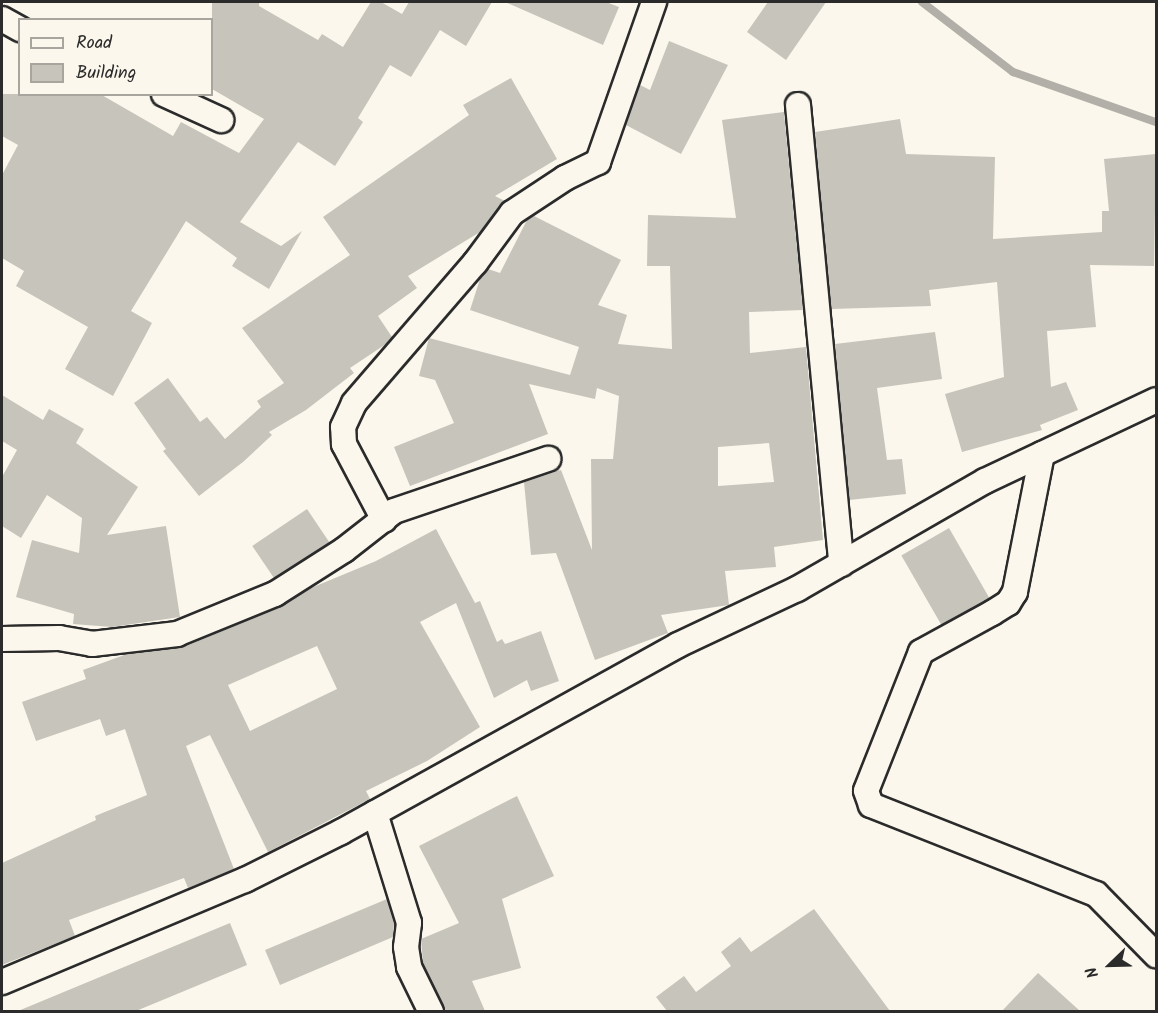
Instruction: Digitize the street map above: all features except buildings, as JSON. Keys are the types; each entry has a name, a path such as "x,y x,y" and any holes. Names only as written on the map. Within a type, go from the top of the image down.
{"street":[{"path":"384,520 344,444 343,428 354,403 476,263 512,213 566,178 598,162 654,2"},
{"path":"2,19 18,27"},
{"path":"168,96 221,120"},
{"path":"798,105 841,564"},
{"path":"2,982 245,880 375,813 678,645 841,564 985,481 1156,400"},
{"path":"1042,454 1015,592 1008,603 921,652 866,791 871,805 1096,894 1156,955"},
{"path":"2,639 59,638 92,644 177,634 275,594 384,520 416,502 548,459"},
{"path":"375,813 409,923 406,947 409,967 432,1011"}],"waterway":[{"path":"922,2 1013,72 1156,122"}]}
